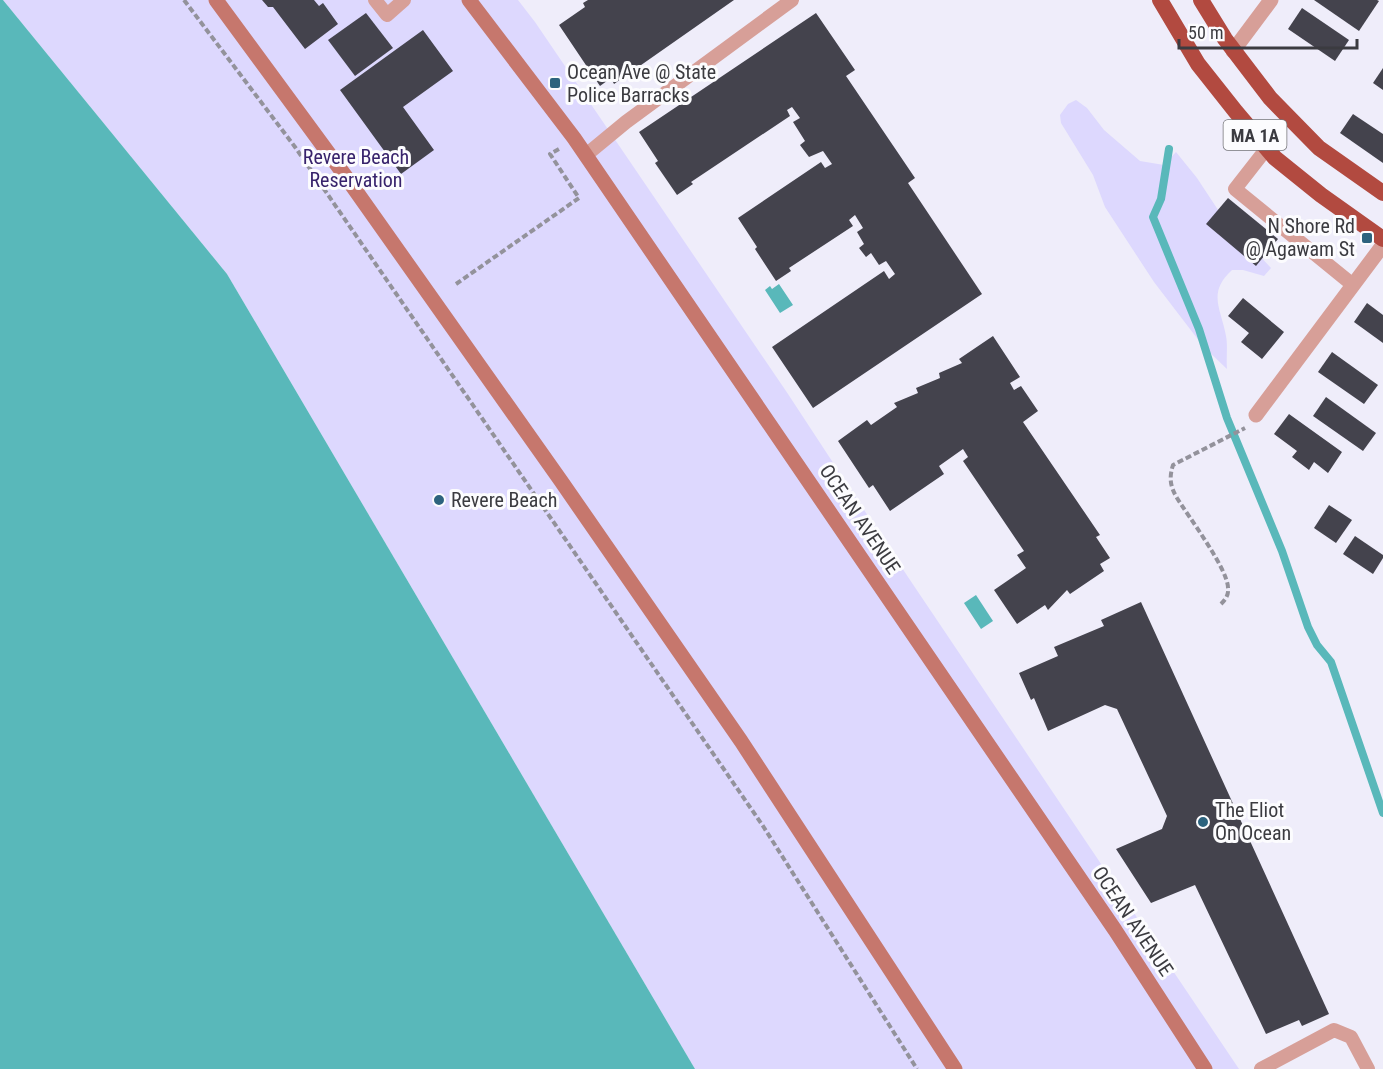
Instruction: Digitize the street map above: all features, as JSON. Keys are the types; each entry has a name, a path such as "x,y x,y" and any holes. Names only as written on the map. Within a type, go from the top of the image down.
{"highway":[{"name":"MA 1A","path":"1160,0 1198,64 1275,158 1321,195 1383,239"},
{"name":"MA 1A","path":"1201,0 1233,51 1270,98 1318,148 1383,193"}],"main road":[{"path":"216,0 346,177 741,741 955,1069"},
{"name":"OCEAN AVENUE","path":"469,0 586,154 1115,930 1205,1069"}],"street":[{"path":"1233,51 1271,0"},
{"path":"1252,420 1383,245"}],"lane":[{"path":"375,0 387,15 404,0"},
{"path":"586,154 792,0"},
{"path":"1267,148 1235,189 1353,285"},
{"path":"1261,1069 1334,1030 1352,1037 1368,1069"}],"path":[{"path":"184,0 295,147 763,826 917,1069"},
{"path":"456,284 579,198 550,154 574,138"},
{"path":"1221,604 1226,600 1228,588 1225,577 1219,563 1171,487 1170,475 1173,465 1225,438 1252,420"}],"green space":[{"name":"Revere Beach Reservation","path":"3,0 518,0 788,394 908,577 1239,1069 695,1069 227,274"},
{"path":"1076,100 1087,108 1104,130 1140,161 1164,165 1176,152 1197,178 1222,216 1271,268 1264,276 1243,270 1232,270 1220,286 1218,301 1227,340 1227,369 1203,346 1154,282 1105,207 1093,175 1061,123 1060,115 1068,104"}],"water":[{"path":"0,0 3,0 227,274 695,1069 0,1069"},
{"path":"779,284 793,305 780,313 765,290 770,286 772,289"},
{"path":"976,595 993,621 981,629 964,603"}],"building":[{"path":"262,0 314,0 319,6 323,3 338,24 305,49 273,7 268,7"},
{"path":"588,0 734,0 614,84 611,78 600,86 559,25 585,7 583,3"},
{"path":"1314,0 1377,0 1379,1 1359,31"},
{"path":"1302,8 1349,40 1335,61 1288,29"},
{"path":"366,13 393,48 355,76 328,40"},
{"path":"816,13 855,70 846,76 915,178 908,183 982,294 813,408 772,347 884,271 889,279 895,274 886,261 879,265 871,253 866,257 859,248 864,244 857,232 863,228 855,215 849,220 853,226 789,268 791,271 776,281 738,218 821,162 825,168 832,164 823,151 809,157 800,145 805,141 793,122 800,118 792,107 787,110 790,116 691,182 693,184 677,195 655,163 658,161 639,132"},
{"path":"423,30 453,71 403,107 434,150 401,174 340,90"},
{"path":"1383,68 1383,90 1373,83"},
{"path":"1353,114 1383,134 1383,163 1340,133"},
{"path":"1228,198 1278,239 1256,266 1206,224"},
{"path":"1243,298 1284,332 1262,359 1241,342 1249,333 1228,316"},
{"path":"1367,303 1383,315 1383,343 1354,322"},
{"path":"993,336 1020,377 1010,383 1014,390 1021,386 1038,411 1023,422 1100,535 1096,537 1110,558 1100,564 1104,571 1070,594 1067,590 1048,610 1045,605 1017,624 994,590 1026,568 1017,555 1024,551 963,461 968,457 963,449 939,466 944,474 890,511 873,485 869,488 838,441 867,420 871,425 897,407 894,403 918,393 916,388 940,378 939,373 962,363 959,359"},
{"path":"1332,352 1378,385 1364,404 1318,372"},
{"path":"1326,397 1376,433 1363,451 1313,416"},
{"path":"1289,414 1342,452 1328,473 1314,462 1309,470 1292,457 1297,451 1274,434"},
{"path":"1329,505 1352,520 1336,543 1314,528"},
{"path":"1355,536 1383,555 1373,574 1343,554"},
{"name":"The Eliot On Ocean","path":"1141,602 1329,1014 1302,1026 1299,1020 1266,1034 1195,885 1151,903 1116,849 1162,829 1167,816 1117,709 1105,705 1048,731 1034,698 1031,700 1019,673 1058,656 1054,647 1104,626 1101,620"}],"waterway":[{"path":"1169,149 1161,199 1153,217 1199,329 1227,418 1282,551 1308,627 1317,645 1331,662 1383,813"}],"place":[{"name":"Ocean Ave @ State Police Barracks","path":"555,83"},
{"name":"N Shore Rd @ Agawam St","path":"1367,238"},
{"name":"Revere Beach","path":"439,500"},
{"name":"The Eliot On Ocean","path":"1203,822"}]}
